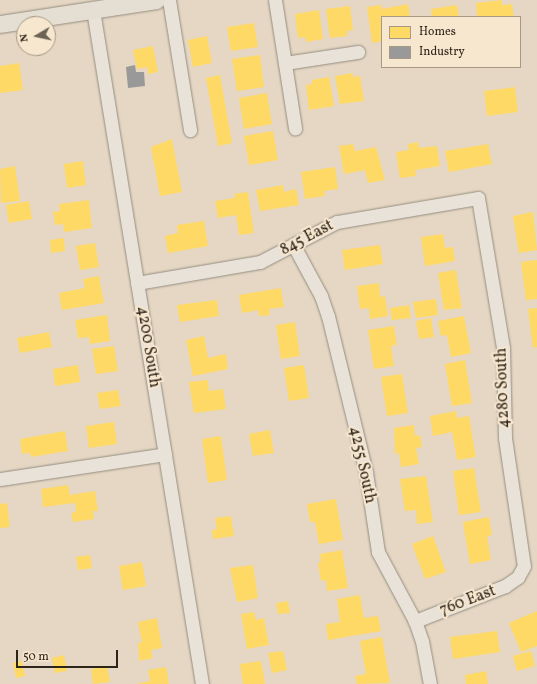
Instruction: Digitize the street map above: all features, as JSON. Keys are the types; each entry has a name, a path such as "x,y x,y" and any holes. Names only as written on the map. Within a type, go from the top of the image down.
{"main road":[{"path":"0,24 156,0"}],"street":[{"path":"169,0 190,130"},
{"path":"275,0 295,128"},
{"name":"4200 South","path":"93,10 202,684"},
{"path":"285,63 358,52"},
{"name":"845 East","path":"137,283 248,265 294,246 337,222 478,198"},
{"name":"4280 South","path":"478,198 505,369 505,438 524,555 524,566 518,577"},
{"name":"4255 South","path":"294,246 321,296 328,316 366,472 378,552 415,621 422,640 430,684"},
{"path":"0,479 165,454"},
{"name":"760 East","path":"415,621 505,586 518,577"}],"building: Homes":[{"path":"502,0 502,5 512,4 514,16 477,16 476,3"},
{"path":"408,4 410,16 381,16 381,41 372,43 367,7 381,5 382,9"},
{"path":"457,5 459,16 432,16 431,9"},
{"path":"350,6 353,30 347,31 347,36 330,38 326,9"},
{"path":"319,10 323,39 306,42 305,37 298,38 295,14"},
{"path":"254,23 258,47 231,51 227,27"},
{"path":"207,36 212,63 193,67 188,40"},
{"path":"153,46 158,72 148,74 147,67 137,69 133,50"},
{"path":"260,55 264,87 237,91 232,59"},
{"path":"19,63 23,90 0,93 0,66"},
{"path":"353,73 353,77 360,76 364,101 340,104 335,76"},
{"path":"220,75 232,143 218,146 206,78"},
{"path":"329,77 334,106 309,110 306,85 312,84 312,80"},
{"path":"515,87 518,112 487,116 484,91"},
{"path":"267,93 272,124 244,129 239,98"},
{"path":"273,131 278,160 249,165 244,136"},
{"path":"172,139 182,192 160,196 151,147"},
{"path":"418,142 419,148 437,146 440,166 415,170 416,176 400,178 396,152 409,150 408,144"},
{"path":"353,144 355,151 376,147 385,180 368,183 365,170 344,174 339,146"},
{"path":"488,144 492,164 449,172 445,151"},
{"path":"83,161 86,185 67,188 64,164"},
{"path":"15,166 20,201 1,203 0,169"},
{"path":"335,167 338,189 324,191 325,196 305,199 301,172"},
{"path":"283,185 284,192 296,189 299,205 260,211 256,190"},
{"path":"248,192 254,233 239,235 236,215 218,218 215,201 235,198 234,194"},
{"path":"89,200 92,228 64,232 63,224 55,225 53,212 60,211 59,204"},
{"path":"29,201 32,219 9,223 6,205"},
{"path":"533,212 537,250 519,253 513,216"},
{"path":"204,221 208,246 168,253 165,236 178,233 177,225"},
{"path":"443,234 445,248 453,247 455,261 425,266 421,237"},
{"path":"64,238 65,251 51,253 50,240"},
{"path":"95,243 99,267 80,270 76,246"},
{"path":"380,245 383,264 345,270 342,250"},
{"path":"537,260 537,299 526,300 521,262"},
{"path":"456,270 462,308 444,310 438,273"},
{"path":"99,276 104,303 62,310 59,293 85,288 83,279"},
{"path":"379,283 380,297 385,296 388,316 370,319 369,308 360,309 357,286"},
{"path":"281,288 284,307 269,309 270,315 259,316 258,310 242,313 239,295"},
{"path":"436,299 438,315 416,318 413,302"},
{"path":"217,300 219,316 180,322 177,305"},
{"path":"409,305 411,318 392,320 390,308"},
{"path":"537,308 537,347 533,348 528,309"},
{"path":"107,315 110,341 90,344 89,337 78,338 75,320"},
{"path":"464,316 471,353 451,357 447,335 441,336 438,321"},
{"path":"431,318 434,337 419,339 416,321"},
{"path":"295,322 300,356 281,359 276,325"},
{"path":"394,326 397,345 391,346 394,366 374,369 368,330"},
{"path":"49,332 52,347 20,353 17,338"},
{"path":"204,336 208,358 226,354 228,369 193,376 186,340"},
{"path":"114,346 118,371 96,374 92,349"},
{"path":"465,360 472,403 452,406 445,364"},
{"path":"78,365 80,382 55,386 53,369"},
{"path":"304,365 309,398 289,401 284,368"},
{"path":"402,374 408,413 387,416 381,377"},
{"path":"208,380 209,391 223,389 226,409 194,413 189,382"},
{"path":"118,390 121,406 100,409 97,393"},
{"path":"456,411 457,418 469,416 476,457 457,460 452,432 433,436 430,416"},
{"path":"114,422 117,444 89,448 86,426"},
{"path":"414,425 415,436 420,435 422,447 416,448 419,464 401,467 399,453 395,454 394,428"},
{"path":"270,430 274,453 253,456 249,434"},
{"path":"65,431 68,451 31,457 30,453 22,454 20,439"},
{"path":"221,436 227,480 208,483 202,439"},
{"path":"474,468 481,512 459,515 453,471"},
{"path":"426,476 433,522 417,524 416,510 405,511 400,479"},
{"path":"68,485 70,495 95,491 98,511 93,511 94,519 73,522 71,513 76,512 75,503 43,507 41,489"},
{"path":"336,499 343,540 319,544 315,522 310,522 307,504"},
{"path":"7,503 10,527 0,528 0,504"},
{"path":"231,516 234,536 213,539 212,530 217,529 215,518"},
{"path":"489,517 492,535 487,536 491,560 470,564 463,522"},
{"path":"433,536 446,572 425,579 412,544"},
{"path":"342,550 348,588 327,591 326,580 321,581 318,563 321,562 320,554"},
{"path":"90,555 92,568 78,570 76,557"},
{"path":"142,562 146,586 123,590 119,566"},
{"path":"253,565 258,598 237,602 230,568"},
{"path":"360,595 364,618 378,616 381,631 328,640 326,624 340,622 337,599"},
{"path":"288,601 290,613 278,614 276,603"},
{"path":"537,611 537,646 521,652 509,623"},
{"path":"254,612 256,620 264,618 269,645 247,649 241,614"},
{"path":"157,618 162,648 151,650 153,658 139,661 138,643 142,642 138,622"},
{"path":"497,631 500,652 453,659 450,637"},
{"path":"382,637 390,683 357,684 355,676 366,674 360,641"},
{"path":"283,651 287,670 272,673 268,653"},
{"path":"531,651 535,666 517,671 513,656"},
{"path":"64,655 67,671 55,673 52,658"},
{"path":"22,661 25,676 16,678 13,663"},
{"path":"261,661 265,684 243,684 240,664"},
{"path":"107,667 110,682 93,684 91,669"},
{"path":"166,667 169,684 136,684 150,681 148,670"},
{"path":"486,671 488,684 466,684 465,675"}],"building: Industry":[{"path":"135,65 136,72 144,72 145,86 128,88 126,67"}]}
